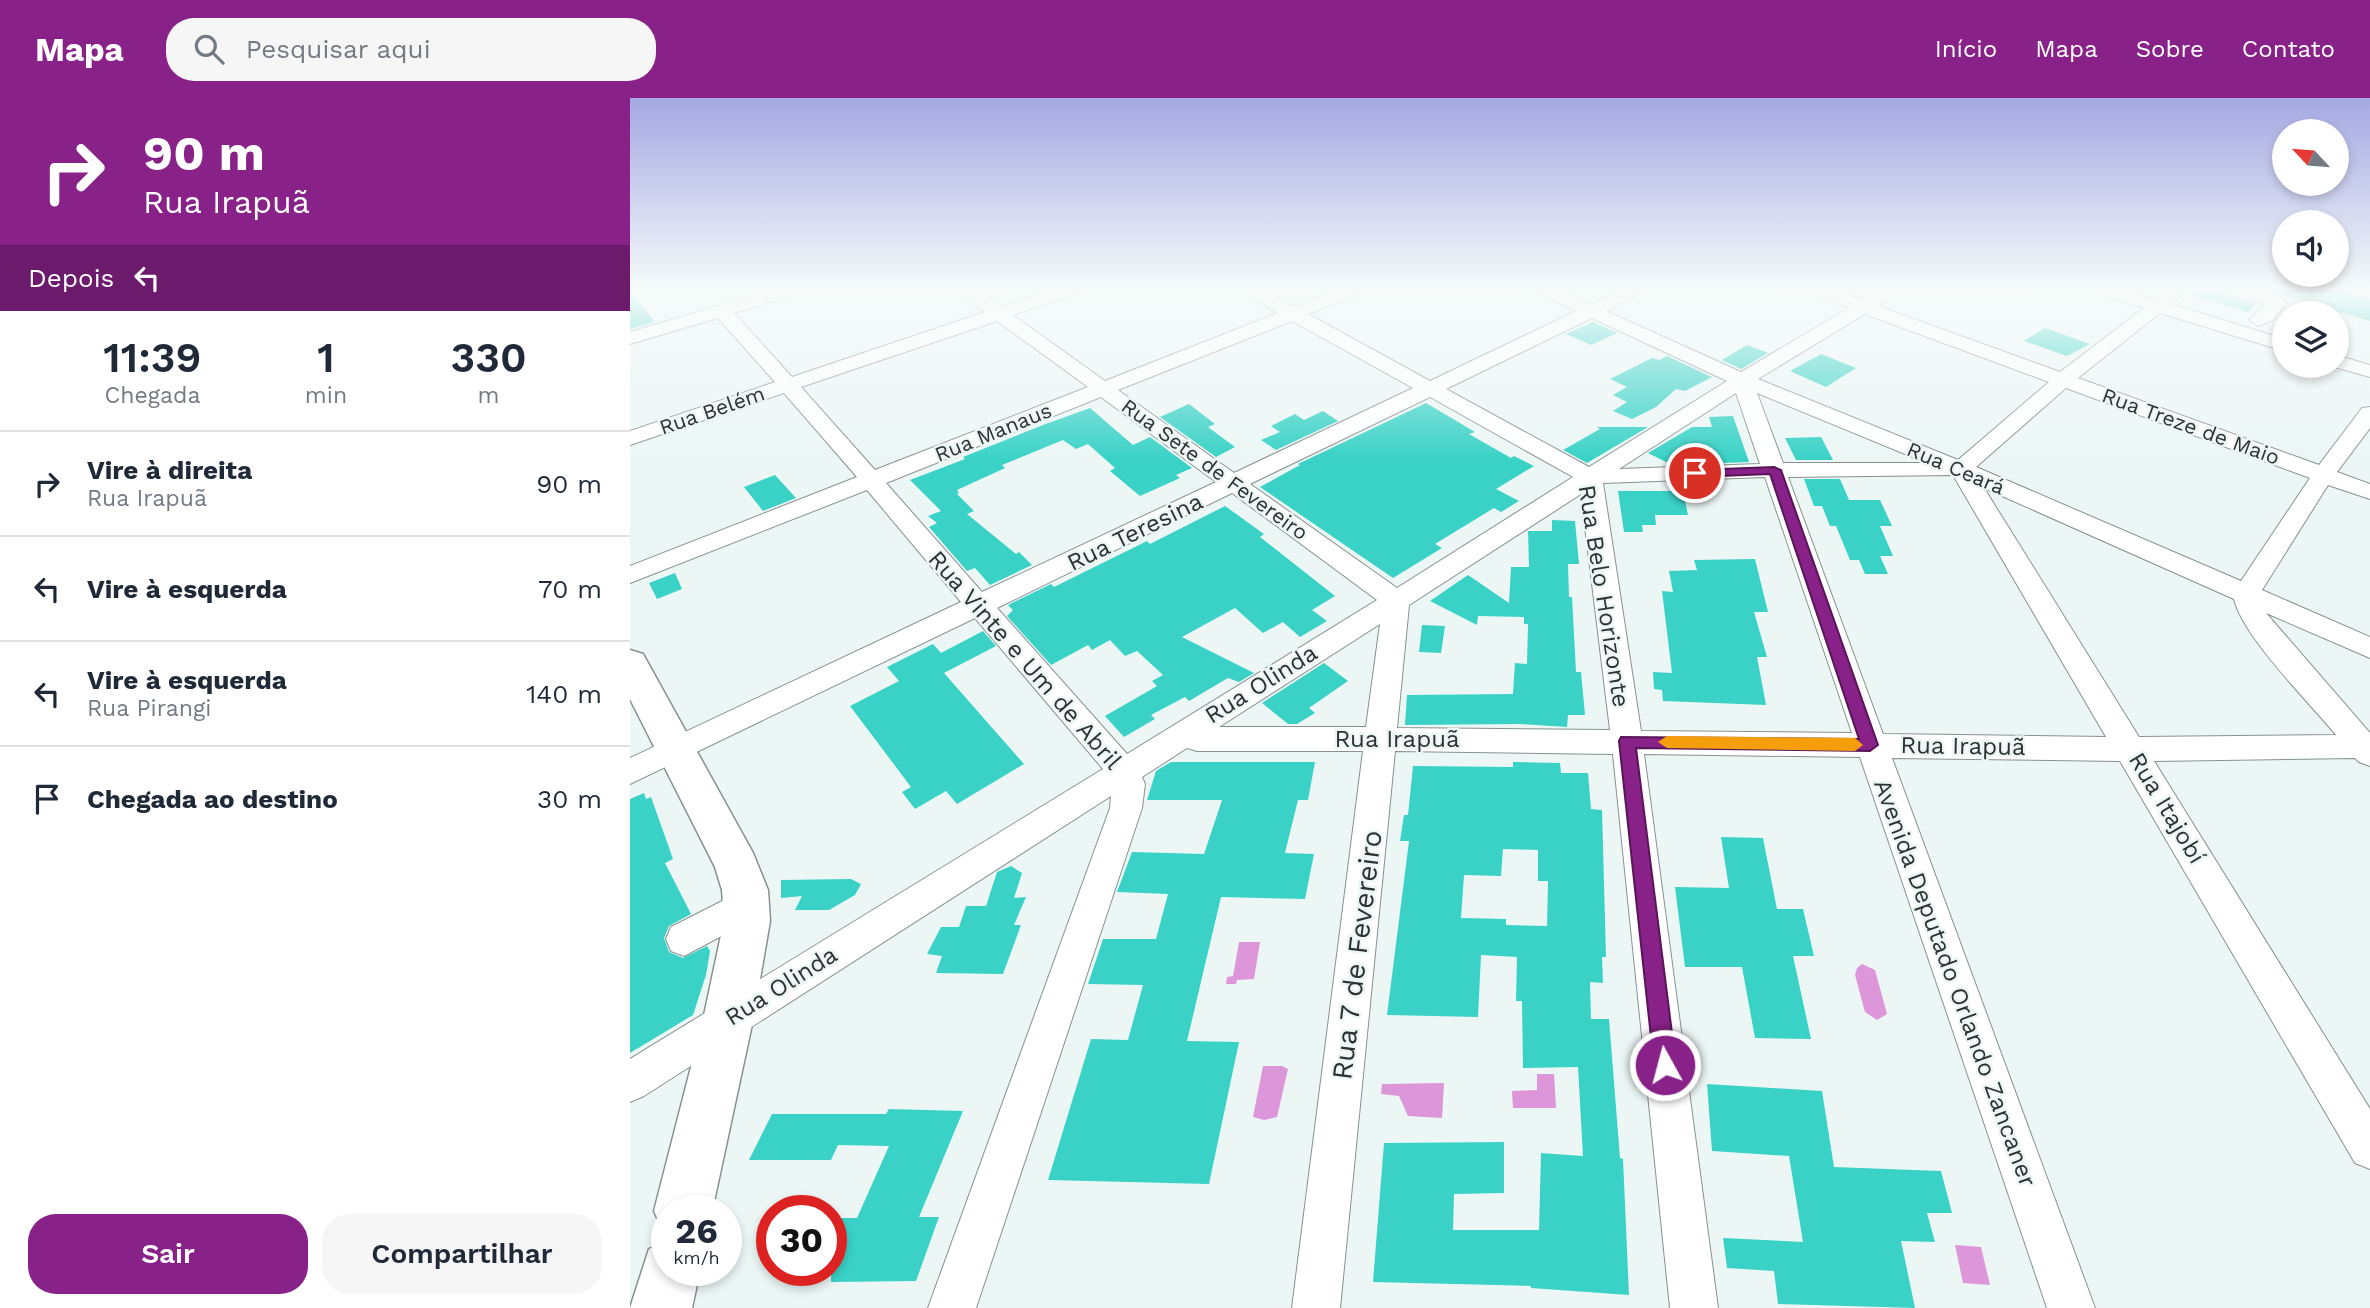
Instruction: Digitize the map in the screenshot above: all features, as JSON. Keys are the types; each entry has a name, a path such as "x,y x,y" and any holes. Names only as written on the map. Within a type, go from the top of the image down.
{"main road":[{"path":"630,663 737,866 745,890 747,921 687,1195"},
{"path":"661,1308 666,1286"}],"street":[{"name":"Rua Vinte e Um de Abril","path":"754,345 1123,770 1129,784 1126,808 952,1308"},
{"name":"Rua Belém","path":"630,438 904,345"},
{"name":"Rua Sete de Fevereiro","path":"1043,345 1396,601"},
{"name":"Rua Manaus","path":"630,575 1213,345"},
{"name":"Rua Belo Horizonte","path":"1348,345 1590,477 1627,741 1694,1308"},
{"name":"Rua Teresina","path":"630,772 1521,345"},
{"name":"Rua Ceará","path":"1660,345 1755,392 1961,470 2370,648"},
{"name":"Rua Olinda","path":"630,1082 1590,477 1755,392 1814,345"},
{"name":"Rua Treze de Maio","path":"1968,345 2370,492"},
{"path":"1590,477 1774,470 1961,470 2063,380 2108,345"},
{"path":"2349,365 2370,371"},
{"path":"1755,392 1794,377"},
{"name":"Avenida Deputado Orlando Zancaner","path":"1755,392 1774,470 2071,1308"},
{"path":"2368,749 2260,626 2250,609 2246,594 2323,475 2370,413"},
{"name":"Rua Itajobí","path":"1961,470 2132,749 2370,1148"},
{"name":"Rua 7 de Fevereiro","path":"1316,1308 1396,601"},
{"name":"Rua Irapuã","path":"1180,734 1197,739 2368,749"},
{"path":"684,939 746,905"}],"shaded area":[{"path":"1239,942 1260,942 1254,979 1226,984 1227,977 1233,976"},
{"path":"1862,964 1875,970 1887,1014 1877,1020 1865,1012 1855,975"},
{"path":"1263,1066 1282,1066 1288,1069 1277,1117 1264,1120 1253,1117"},
{"path":"1537,1074 1554,1074 1556,1108 1513,1108 1512,1091 1537,1090"},
{"path":"1444,1083 1442,1118 1408,1116 1399,1096 1381,1094 1382,1084"},
{"path":"1955,1245 1981,1247 1990,1285 1963,1283"}],"building":[{"path":"1746,345 1768,353 1741,369 1722,360"},
{"path":"2037,345 2087,345 2067,356"},
{"path":"1821,354 1856,368 1826,387 1790,371"},
{"path":"1667,356 1712,377 1685,391 1676,389 1656,407 1632,419 1613,411 1627,402 1613,395 1627,387 1610,379 1652,358 1659,360"},
{"path":"1426,403 1475,432 1469,434 1511,458 1514,456 1534,466 1496,489 1519,501 1501,512 1494,508 1435,544 1442,548 1393,578 1260,487 1300,465 1298,464"},
{"path":"1189,404 1215,424 1208,427 1235,447 1216,457 1160,417"},
{"path":"1090,408 1133,445 1150,437 1192,468 1176,475 1180,478 1140,496 1110,471 1115,468 1088,444 1076,449 1063,440 1002,465 1005,468 957,490 957,494 974,511 967,514 1016,554 1019,552 1032,565 990,585 975,568 967,571 929,527 937,523 928,516 941,511 910,480"},
{"path":"1323,411 1338,421 1276,450 1261,440 1280,432 1271,426 1295,414 1304,420"},
{"path":"1733,416 1749,462 1672,465 1648,453 1692,427 1712,427 1709,417"},
{"path":"1597,427 1648,427 1587,463 1563,450 1600,429"},
{"path":"1821,437 1833,460 1796,460 1785,438"},
{"path":"775,475 796,498 763,511 744,487"},
{"path":"1804,479 1840,479 1849,500 1880,500 1892,526 1880,526 1893,556 1880,556 1888,574 1865,574 1859,560 1850,560 1836,526 1830,526 1822,506 1814,506"},
{"path":"1618,491 1683,491 1688,515 1655,515 1656,525 1642,525 1643,532 1624,532"},
{"path":"1225,506 1264,534 1260,537 1335,596 1312,610 1327,621 1300,637 1283,622 1263,633 1235,608 1182,637 1254,673 1239,682 1228,678 1189,701 1185,697 1151,715 1155,719 1124,737 1105,716 1157,686 1152,681 1163,675 1137,651 1125,656 1110,640 1092,650 1088,645 1051,665 1007,616 1013,610 1008,605 1051,584 1054,587 1147,541 1150,544"},
{"path":"1552,520 1575,521 1579,564 1568,564 1569,597 1572,597 1576,672 1581,672 1585,715 1568,715 1567,727 1520,724 1405,725 1407,695 1513,694 1515,663 1527,664 1528,624 1524,624 1524,617 1478,616 1477,625 1430,601 1468,575 1509,603 1511,567 1529,567 1528,531 1552,531"},
{"path":"1755,559 1768,612 1754,612 1767,657 1757,657 1766,705 1663,701 1662,690 1654,689 1653,672 1672,673 1662,591 1673,592 1669,571 1697,570 1694,560"},
{"path":"675,573 682,589 657,599 649,583"},
{"path":"1422,625 1445,626 1441,653 1419,652"},
{"path":"983,631 996,646 944,673 1024,764 957,804 946,791 915,809 902,792 911,787 850,706 899,681 887,667 933,644 941,653"},
{"path":"1324,663 1348,681 1309,708 1315,713 1297,724 1288,724 1262,703"},
{"path":"1171,762 1315,762 1308,800 1298,800 1285,853 1314,854 1305,899 1221,897 1187,1041 1239,1042 1209,1184 1048,1180 1091,1039 1128,1040 1143,985 1088,984 1103,939 1156,939 1168,894 1117,892 1132,852 1204,854 1222,800 1147,800 1156,771"},
{"path":"1513,762 1560,763 1561,773 1588,773 1591,809 1602,810 1606,957 1602,957 1603,983 1590,982 1591,1019 1609,1019 1620,1158 1623,1159 1629,1295 1531,1286 1373,1282 1384,1143 1504,1142 1504,1193 1454,1194 1453,1230 1539,1230 1541,1153 1583,1156 1578,1067 1523,1068 1522,1001 1516,1001 1517,957 1481,955 1478,1017 1387,1015 1409,841 1400,841 1404,815 1408,815 1413,766 1513,767","holes":["1503,849 1538,850 1538,881 1548,881 1547,926 1506,925 1506,919 1461,918 1464,875 1501,876"]},
{"path":"644,793 646,799 651,797 673,859 665,863 691,914 669,926 664,938 669,952 683,958 707,946 710,951 706,975 693,1015 630,1053 630,799"},
{"path":"1721,837 1763,838 1777,909 1803,909 1814,956 1793,956 1811,1039 1755,1038 1742,967 1685,967 1675,887 1729,888"},
{"path":"1011,866 1022,873 1014,898 1026,897 1014,925 1021,925 1003,974 936,973 942,956 927,954 941,927 959,927 966,906 986,906 997,872"},
{"path":"851,879 861,884 855,895 829,910 795,910 802,896 781,898 781,880"},
{"path":"1707,1084 1822,1091 1834,1167 1941,1171 1952,1213 1927,1213 1935,1242 1901,1241 1915,1308 1778,1304 1774,1271 1727,1268 1723,1238 1803,1242 1789,1156 1712,1151"},
{"path":"889,1109 963,1111 919,1217 939,1217 916,1281 847,1282 847,1218 857,1218 889,1146 838,1145 831,1160 749,1160 772,1114 886,1114"}],"slow traffic":[{"path":"1667,742 1855,745"}],"route":[{"path":"1665,1065 1627,741 1870,745 1774,470 1695,473"}]}
